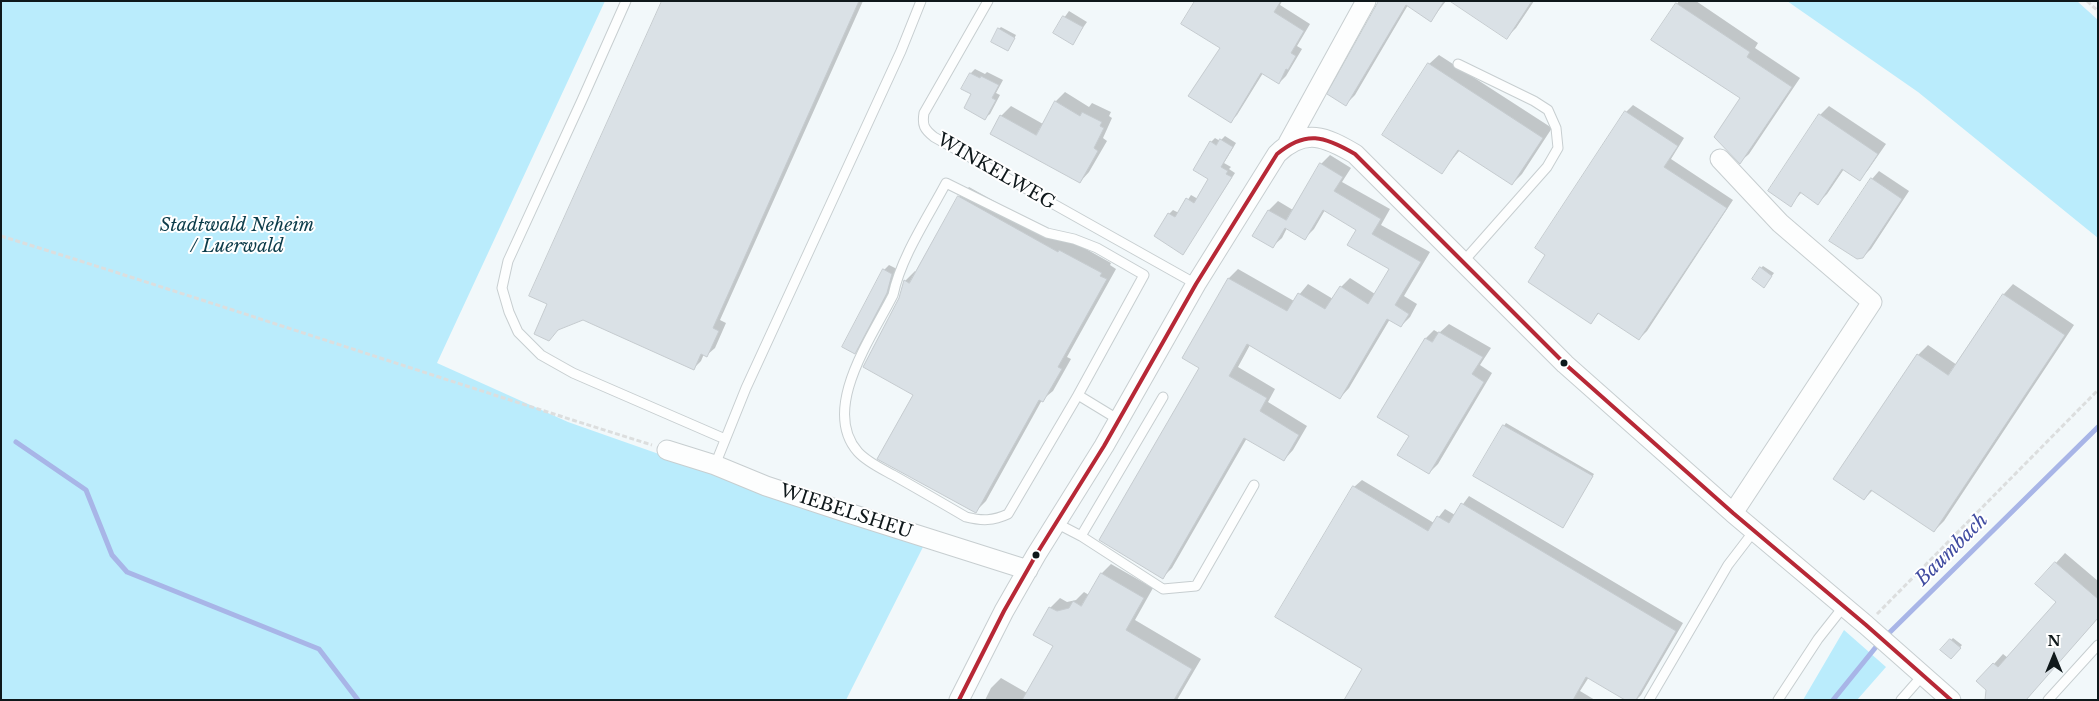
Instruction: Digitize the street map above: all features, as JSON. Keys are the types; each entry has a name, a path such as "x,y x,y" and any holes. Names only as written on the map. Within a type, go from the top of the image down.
{"street":[{"path":"959,700 1000,619 1028,570 1119,420 1196,284 1277,154 1288,143 1366,1"},
{"path":"1288,143 1306,137 1329,139 1355,154 1565,364 1733,513 1870,628 1950,700"},
{"path":"1720,159 1780,223 1872,302 1733,513"},
{"name":"WIEBELSHEU","path":"667,450 716,465 776,489 1028,570"}],"lane":[{"path":"626,1 508,260 502,288 509,312 518,332 541,355 572,373 725,438"},
{"path":"716,465 746,388 901,51 921,1"},
{"name":"WINKELWEG","path":"988,1 924,113 923,127 934,137 1196,284"},
{"path":"1458,64 1534,101 1548,110 1556,128 1558,148 1547,167 1463,262"},
{"path":"946,183 1047,233 1074,239 1097,248 1144,275 1078,395 1008,514 995,520 979,520 966,517 875,465 859,453 849,438 845,421 844,401 850,382 893,295 903,264 946,183"},
{"path":"1078,395 1119,420"},
{"path":"1081,536 1163,397"},
{"path":"1056,523 1081,536 1163,589 1196,586 1254,484"},
{"path":"1649,700 1728,565 1754,530"},
{"path":"1778,700 1818,638 1844,606"},
{"path":"2048,700 2098,645"},
{"path":"1901,700 1922,675"}],"path":[{"path":"2087,1 2098,11"},
{"path":"1,236 431,376 667,450"},
{"path":"1870,628 2098,390"}],"green space":[{"name":"Stadtwald Neheim / Luerwald","path":"1,1 605,1 437,363 568,422 923,547 846,700 1,700"},
{"path":"1787,1 2077,1 2098,20 2098,238 1918,92"},
{"path":"1844,630 1886,667 1857,700 1803,700"}],"building":[{"path":"662,1 859,1 713,328 719,331 707,357 701,354 694,370 583,320 558,330 549,341 534,334 547,304 529,296"},
{"path":"1195,1 1281,1 1274,12 1304,31 1291,53 1296,56 1288,70 1286,69 1279,84 1261,73 1231,123 1188,96 1220,48 1181,24"},
{"path":"1379,1 1444,1 1431,22 1406,5 1346,106 1327,94"},
{"path":"1450,1 1532,1 1507,39"},
{"path":"1676,3 1750,52 1747,57 1792,87 1740,164 1714,137 1740,98 1651,40"},
{"path":"1063,16 1083,27 1073,45 1053,33"},
{"path":"998,28 1015,38 1008,51 991,42"},
{"path":"1428,63 1543,138 1512,185 1458,150 1442,174 1382,135"},
{"path":"970,73 999,85 992,98 996,100 985,120 964,108 971,94 961,89"},
{"path":"1055,101 1080,116 1082,112 1102,122 1100,126 1104,128 1094,148 1098,151 1080,183 990,134 1000,115 1036,135"},
{"path":"1625,111 1678,146 1664,167 1727,208 1639,340 1598,313 1591,324 1528,282 1545,255 1535,248"},
{"path":"1819,114 1878,154 1860,181 1842,169 1818,205 1800,192 1791,207 1768,191"},
{"path":"1220,139 1233,147 1221,167 1228,171 1226,174 1232,177 1183,255 1154,236 1168,213 1175,217 1186,198 1194,203 1208,179 1193,170 1210,141 1216,145"},
{"path":"1320,163 1343,177 1334,191 1381,219 1372,234 1421,262 1395,305 1409,314 1401,327 1387,319 1340,399 1247,344 1229,376 1267,398 1260,411 1299,435 1284,461 1244,438 1163,579 1099,540 1199,368 1182,358 1228,278 1287,311 1298,293 1325,309 1340,286 1368,304 1389,269 1347,245 1356,230 1323,210 1305,240 1285,228 1273,248 1252,236 1268,210 1286,220"},
{"path":"1871,178 1902,199 1863,258 1857,259 1829,241"},
{"path":"958,196 1058,252 1059,250 1102,273 1100,276 1107,279 1058,367 1062,369 1043,402 1039,400 976,513 877,459 913,395 863,367 899,298 904,280 909,283"},
{"path":"1760,267 1772,276 1764,288 1752,279"},
{"path":"883,269 892,274 887,293 855,354 842,347"},
{"path":"2003,294 2065,335 1934,532 1871,490 1864,500 1833,479 1917,354 1948,375"},
{"path":"1439,332 1483,357 1472,374 1484,382 1429,474 1397,455 1409,436 1377,417 1425,338 1432,342"},
{"path":"1503,425 1593,476 1563,528 1473,476"},
{"path":"1353,486 1428,531 1437,516 1449,523 1461,503 1676,631 1636,700 1625,700 1586,677 1573,700 1344,700 1362,669 1275,617"},
{"path":"2055,562 2098,599 2098,618 2026,700 1985,700 1986,690 1976,681 1993,663 1998,667 2056,602 2035,584"},
{"path":"1101,573 1144,598 1126,630 1192,669 1174,700 1022,700 1053,646 1033,635 1049,607 1057,611 1069,608 1073,601 1081,606"},
{"path":"1950,639 1961,648 1951,659 1940,650"}],"waterway":[{"name":"Baumbach","path":"1886,636 2098,427"},
{"path":"16,442 86,490 112,555 127,572 319,649 358,700"},
{"name":"Baumbach","path":"1833,700 1880,642"}],"transit line":[{"path":"959,700 1004,611 1036,555 1104,446 1196,284 1277,154 1297,141 1315,138 1334,143 1355,154 1565,364 1733,513 1866,625 1951,700"}]}
